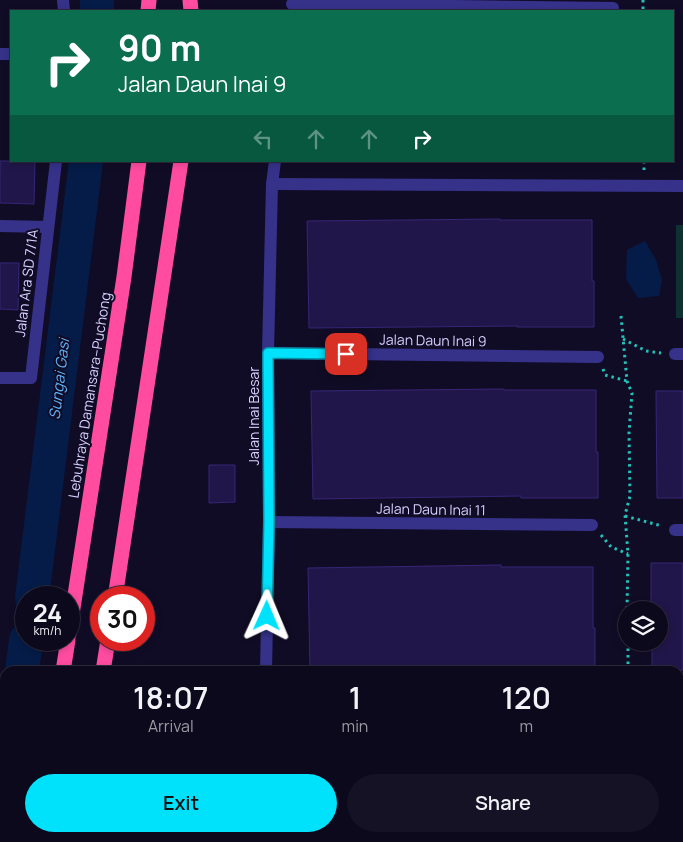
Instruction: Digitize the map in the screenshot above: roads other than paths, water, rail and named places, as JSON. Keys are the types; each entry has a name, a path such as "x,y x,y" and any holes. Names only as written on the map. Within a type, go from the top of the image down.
{"highway":[{"name":"Lebuhraya Damansara–Puchong","path":"76,586 124,277 139,162"},
{"path":"117,586 181,162"},
{"path":"64,666 66,651"},
{"path":"104,666 106,651"}],"street":[{"path":"292,5 613,8"},
{"name":"Jalan Ara SD 7/1A","path":"0,378 30,378 56,162"},
{"name":"Jalan Inai Besar","path":"266,666 269,522 268,353 272,184 275,162"},
{"path":"272,184 683,186"},
{"path":"0,226 48,227"},
{"name":"Jalan Daun Inai 9","path":"268,353 598,357"},
{"name":"Jalan Daun Inai 11","path":"269,522 592,526"}],"water":[{"path":"645,241 656,260 662,280 659,296 638,298 626,279 627,250"}],"waterway":[{"name":"Sungai Gasi","path":"97,0 97,10"},
{"name":"Sungai Gasi","path":"33,586 86,162"},
{"name":"Sungai Gasi","path":"23,666 25,651"}]}
